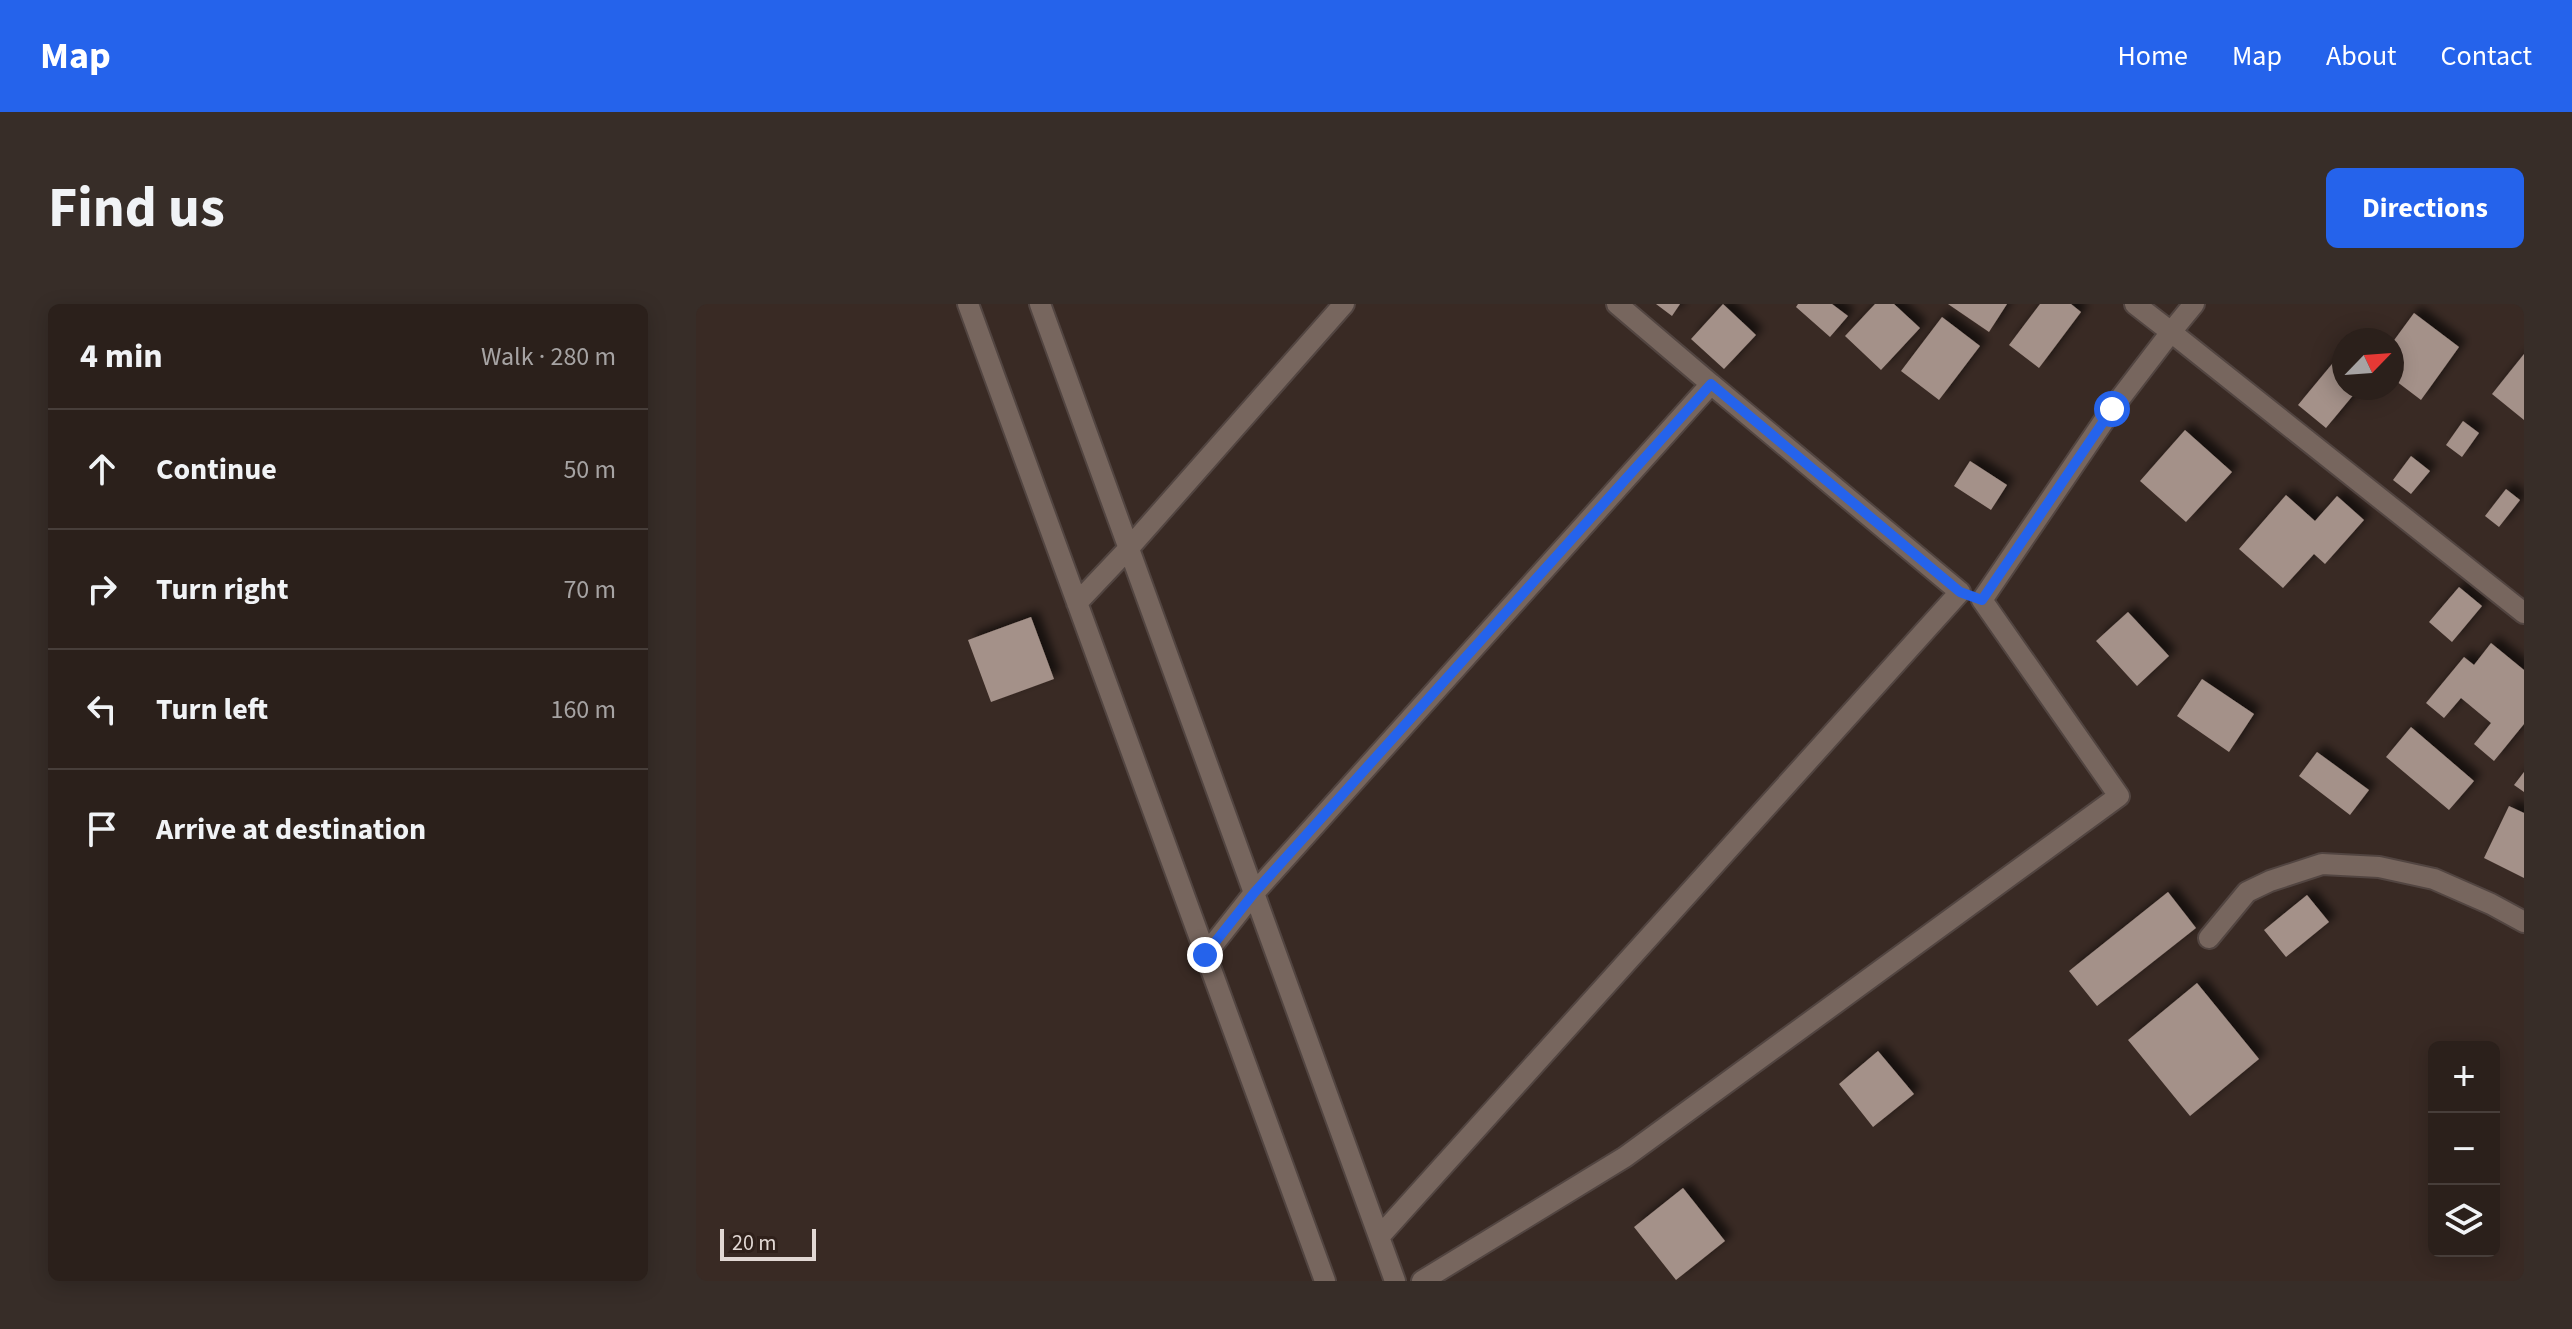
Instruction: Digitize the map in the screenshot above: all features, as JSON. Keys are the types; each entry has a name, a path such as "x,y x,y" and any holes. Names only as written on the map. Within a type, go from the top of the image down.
{"street":[{"path":"968,304 1325,1281"},
{"path":"1040,304 1395,1281"},
{"path":"1077,603 1344,304"},
{"path":"1422,1281 1625,1157 2119,796 1982,600 1960,592 1617,304"},
{"path":"2135,304 2524,613"},
{"path":"1982,600 2112,409 2194,304"},
{"path":"1205,955 1254,893 1711,384"},
{"path":"1379,1237 1960,592"},
{"path":"2209,938 2247,892 2322,864 2379,867 2434,879 2524,922"}],"building":[{"path":"1656,304 1680,304 1672,316"},
{"path":"1723,304 1756,335 1724,369 1691,339"},
{"path":"1798,304 1832,304 1848,316 1830,337 1796,307"},
{"path":"1875,304 1894,304 1920,328 1881,370 1845,336"},
{"path":"1948,304 2007,304 1989,332"},
{"path":"2040,304 2071,304 2081,312 2039,368 2009,345"},
{"path":"2414,313 2459,347 2421,400 2404,387 2403,328"},
{"path":"1942,317 1980,346 1939,400 1901,371"},
{"path":"2524,354 2524,420 2492,394"},
{"path":"2332,364 2332,400 2349,400 2326,428 2298,405"},
{"path":"2463,421 2479,433 2462,457 2446,445"},
{"path":"2185,430 2232,472 2186,522 2140,481"},
{"path":"2411,456 2430,471 2411,494 2393,480"},
{"path":"1970,461 2007,485 1991,510 1954,486"},
{"path":"2506,489 2520,500 2499,527 2485,516"},
{"path":"2286,495 2315,521 2337,496 2364,520 2325,564 2314,554 2283,588 2239,549"},
{"path":"2459,587 2482,606 2452,642 2429,622"},
{"path":"2128,612 2169,656 2137,686 2096,641"},
{"path":"1031,617 1054,679 991,702 968,640"},
{"path":"2491,643 2524,670 2524,724 2494,761 2474,744 2491,723 2461,698 2444,718 2426,703 2464,657 2474,665"},
{"path":"2202,679 2254,714 2229,752 2177,716"},
{"path":"2411,727 2474,781 2449,810 2386,757"},
{"path":"2317,752 2369,790 2350,815 2299,776"},
{"path":"2524,772 2524,792 2514,785"},
{"path":"2509,806 2524,813 2524,878 2484,858"},
{"path":"2168,892 2196,928 2097,1006 2069,971"},
{"path":"2307,895 2329,922 2286,957 2264,930"},
{"path":"2197,983 2259,1059 2190,1116 2128,1040"},
{"path":"1878,1051 1914,1094 1873,1127 1839,1084"},
{"path":"1683,1188 1725,1241 1676,1280 1634,1227"}],"route":[{"path":"1205,955 1254,893 1711,384 1960,592 1982,600 2112,409"}]}
